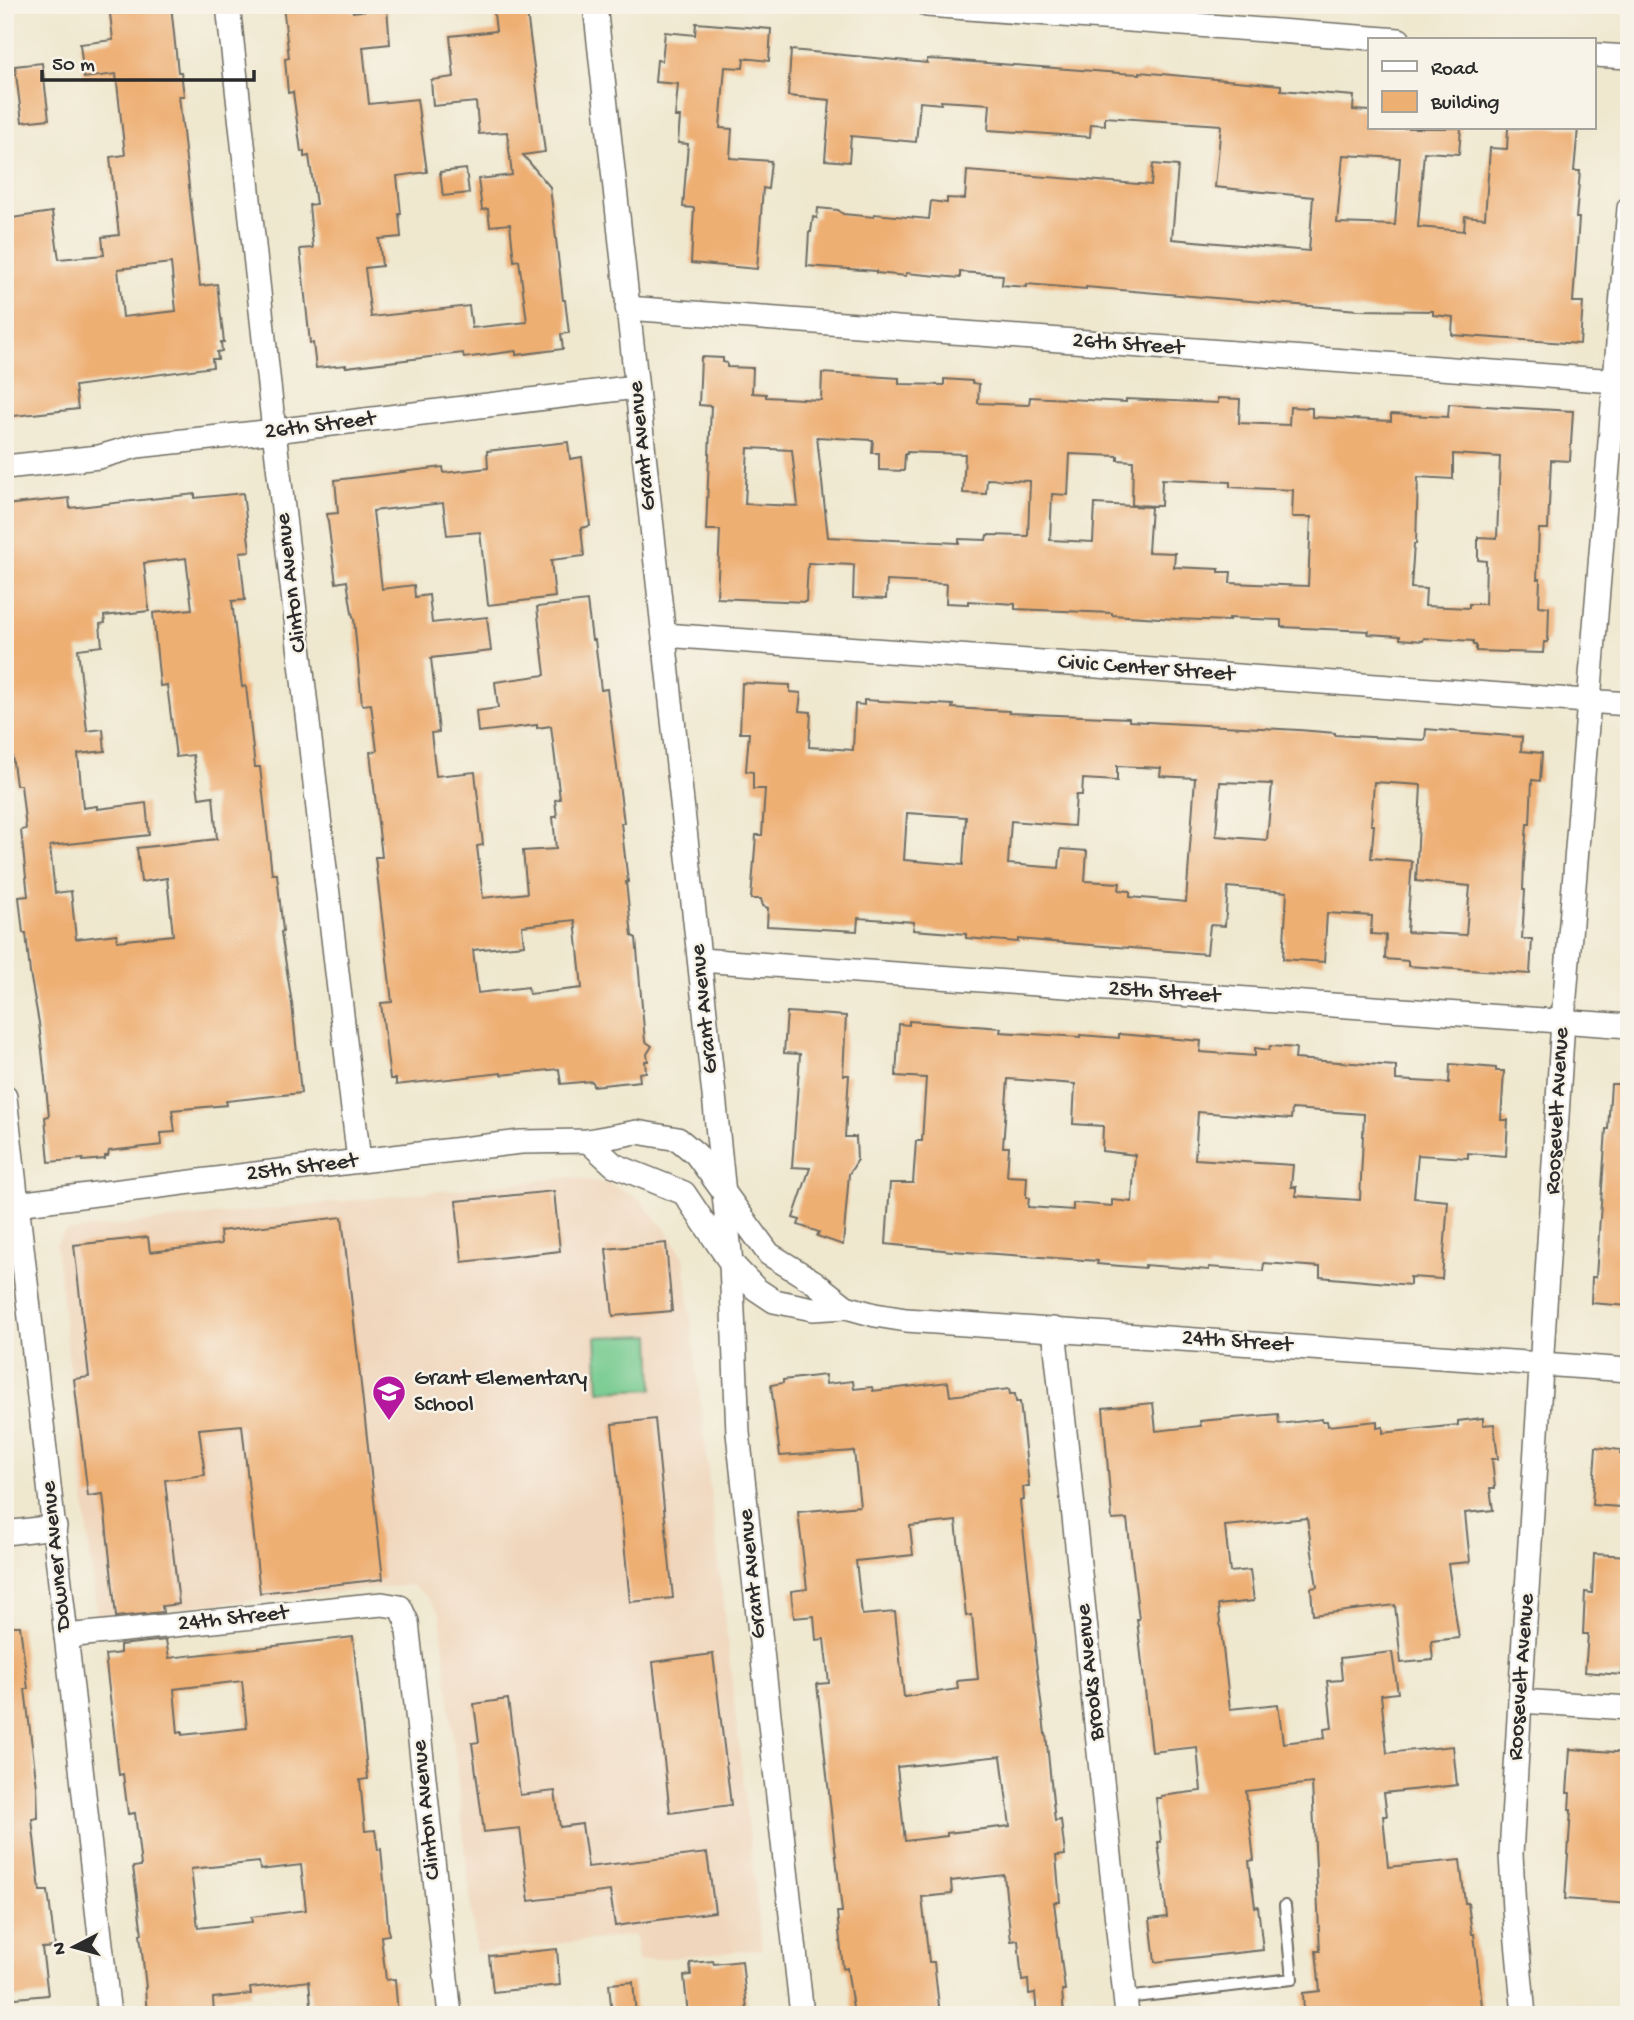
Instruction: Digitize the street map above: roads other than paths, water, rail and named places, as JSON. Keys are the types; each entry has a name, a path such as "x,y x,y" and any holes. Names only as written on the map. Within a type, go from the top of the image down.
{"street":[{"name":"Clinton Avenue","path":"228,5 274,431 359,1161"},
{"name":"Grant Avenue","path":"595,5 724,1190 731,1263 738,1433 803,2015"},
{"path":"927,5 1372,38"},
{"path":"1596,55 1629,57"},
{"name":"Roosevelt Avenue","path":"1524,2015 1511,1854 1563,1021 1589,701 1622,381 1629,208"},
{"name":"26th Street","path":"627,308 1622,381"},
{"name":"26th Street","path":"5,467 99,457 137,446 636,387"},
{"name":"Civic Center Street","path":"664,635 1629,704"},
{"name":"25th Street","path":"700,960 1629,1026"},
{"name":"Downer Avenue","path":"5,1097 109,2015"},
{"name":"25th Street","path":"17,1204 522,1142 588,1141 637,1132 678,1139 696,1154 724,1190"},
{"path":"588,1141 614,1165 684,1193 731,1263"},
{"name":"24th Street","path":"724,1190 769,1254 814,1282 846,1307"},
{"name":"24th Street","path":"731,1263 756,1289 774,1301 813,1309 846,1307 906,1320 1629,1370"},
{"name":"Brooks Avenue","path":"1054,1329 1126,2007"},
{"path":"5,1533 55,1527"},
{"name":"24th Street","path":"66,1636 382,1605 400,1607"},
{"name":"Clinton Avenue","path":"400,1607 407,1622 450,2015"},
{"path":"1520,1701 1629,1708"}],"lane":[{"path":"1126,2007 1293,1979 1285,1906"}],"place":[{"name":"Grant Elementary School","path":"389,1422"}]}
